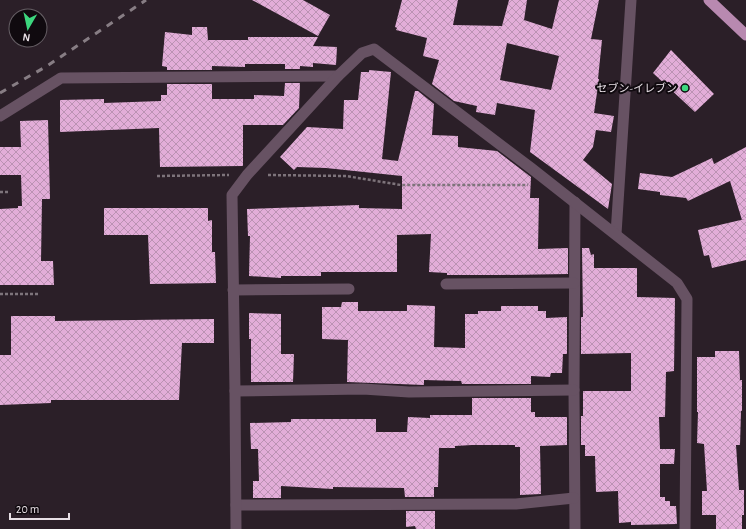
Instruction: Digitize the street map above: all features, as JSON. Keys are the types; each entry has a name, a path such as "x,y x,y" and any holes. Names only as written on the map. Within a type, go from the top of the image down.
{"highway":[{"path":"709,0 746,35"}],"street":[{"path":"616,234 631,0"},
{"path":"236,529 232,195 247,175 338,76 362,53 374,49 575,202 678,283 687,299 685,529"},
{"path":"0,116 61,78 338,76"},
{"path":"575,202 575,529"},
{"path":"446,284 574,283"},
{"path":"233,290 349,289"},
{"path":"235,391 363,389 409,392 574,390"},
{"path":"236,505 516,504 574,498"}],"path":[{"path":"158,176 346,176 401,185 552,185"},
{"path":"0,192 9,192"},
{"path":"0,294 39,294"}],"building":[{"path":"252,0 303,0 330,15 318,36"},
{"path":"402,0 458,0 453,25 502,26 509,0 527,0 524,20 552,29 559,0 599,0 591,39 602,40 599,79 594,113 614,116 611,132 596,130 593,147 583,160 612,184 608,209 530,152 535,110 497,103 495,115 476,112 477,106 454,101 432,84 439,60 423,56 427,38 396,30 397,28 395,27","holes":["507,43 559,56 551,90 500,80"]},
{"path":"192,27 207,27 208,40 248,40 248,37 318,37 313,46 337,47 336,65 313,63 313,67 300,66 300,69 285,69 285,64 245,64 245,67 212,66 212,70 167,70 167,67 162,66 165,32 192,35"},
{"path":"671,50 714,94 695,112 653,73"},
{"path":"369,70 391,72 382,159 398,161 415,91 418,91 434,104 432,135 458,136 458,147 497,151 531,177 530,198 539,198 538,249 568,248 568,274 447,275 447,273 429,272 431,234 397,235 397,272 321,272 321,276 281,276 281,278 249,276 250,236 248,236 247,209 359,205 359,208 402,209 402,176 326,168 297,167 294,170 280,157 307,127 343,129 344,100 358,100 361,72 369,72"},
{"path":"285,83 300,83 299,108 283,125 243,125 243,166 160,167 159,128 60,132 60,100 104,99 104,103 161,101 161,95 167,95 167,84 212,84 212,99 254,99 254,95 284,96"},
{"path":"48,120 50,199 42,199 41,261 53,261 54,285 0,285 0,209 18,208 18,206 22,206 21,175 0,175 0,147 21,147 20,121"},
{"path":"746,147 746,260 712,268 709,255 704,256 698,230 742,220 730,181 688,201 686,198 660,195 660,192 638,189 640,173 672,177 712,158 714,164"},
{"path":"104,208 208,208 208,221 212,220 212,252 215,252 216,283 150,284 148,235 104,235"},
{"path":"582,248 589,248 591,255 594,254 594,268 637,268 637,297 675,298 674,371 666,372 665,417 659,417 660,449 675,449 674,464 660,464 660,497 665,497 665,501 670,501 670,506 676,506 677,524 631,525 631,522 619,523 618,491 596,492 595,456 585,456 585,445 581,445 583,391 631,391 631,353 581,354 581,317 583,317"},
{"path":"342,302 358,302 358,311 407,311 407,305 435,306 434,347 465,348 465,314 478,314 478,311 501,311 501,306 538,306 538,311 546,311 546,318 567,317 567,354 563,354 562,373 551,373 550,377 531,376 531,384 462,384 461,381 424,380 424,385 347,382 348,340 322,339 322,307 341,307"},
{"path":"249,313 281,314 281,354 294,354 293,382 251,382 251,339 249,339"},
{"path":"11,316 55,316 55,321 214,319 214,343 182,343 179,400 51,400 51,403 0,405 0,355 11,355"},
{"path":"715,351 739,351 740,380 742,380 742,411 740,445 736,445 739,490 744,490 744,515 742,515 742,529 716,529 716,515 702,515 702,491 707,491 704,444 697,443 697,357 715,357"},
{"path":"472,398 531,398 531,412 535,412 535,417 567,417 567,445 540,446 541,494 520,495 520,447 515,447 515,445 472,445 455,446 455,448 439,448 438,487 434,487 434,497 405,497 404,488 333,487 333,489 281,486 281,498 253,498 253,481 259,481 258,449 251,449 250,423 291,422 291,419 376,419 376,432 407,432 408,417 430,418 430,415 472,415"},
{"path":"406,511 435,511 435,529 416,529 415,526 406,527"}],"railway":[{"path":"0,93 47,66 146,0"}],"place":[{"name":"セブン-イレブン","path":"685,88"}]}
